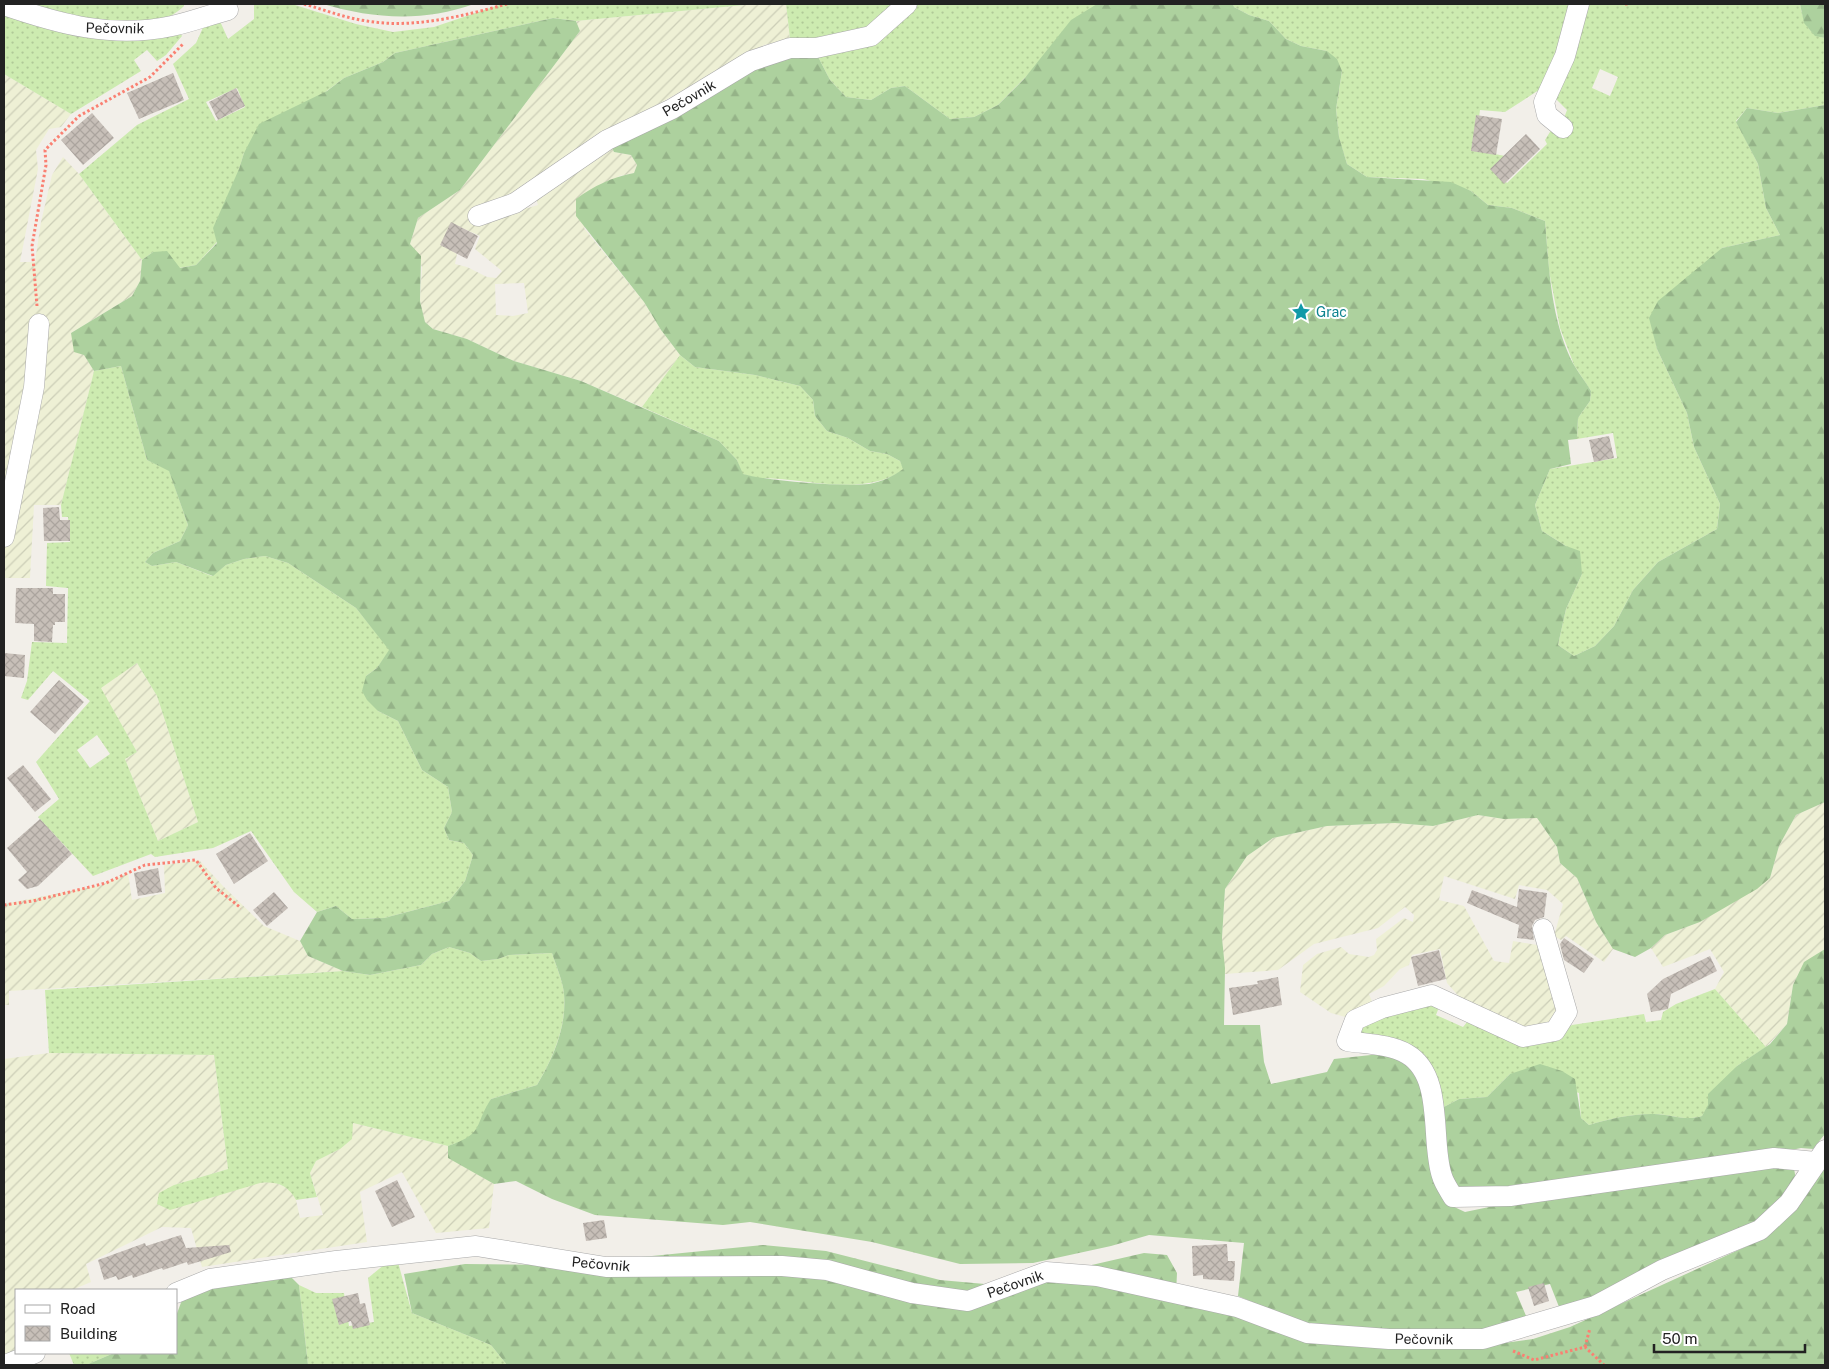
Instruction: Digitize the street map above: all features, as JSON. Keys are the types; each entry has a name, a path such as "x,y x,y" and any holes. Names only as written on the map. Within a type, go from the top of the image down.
{"street":[{"name":"Pečovnik","path":"478,216 515,204 607,140 672,109 751,61 790,48 816,48 871,36 907,4"},
{"path":"1563,128 1547,115 1544,102 1565,56 1579,4"},
{"name":"Pečovnik","path":"4,5 56,23 95,30 150,29 228,10"},
{"path":"4,537 34,387 39,324"},
{"path":"1543,929 1567,1012 1555,1031 1523,1037 1432,995 1382,1008 1355,1020 1346,1042 1379,1045 1408,1054 1426,1075 1433,1101 1442,1176 1453,1197 1510,1196 1774,1158 1821,1156"},
{"name":"Pečovnik","path":"178,1292 210,1279 336,1261 476,1246 606,1267 782,1266 827,1270 912,1293 968,1301 1046,1272 1097,1276 1237,1307 1307,1333 1389,1339 1483,1339 1595,1306 1662,1270 1760,1230 1789,1203 1821,1156"},
{"path":"5,1365 32,1354"}],"path":[{"path":"304,4 368,22 407,24 446,18 508,4"},
{"path":"39,324 32,246 46,165 45,150 79,116 150,77 181,49 192,28 184,22"},
{"path":"4,905 34,901 106,883 145,865 196,860 216,888 241,908"},
{"path":"1483,1339 1534,1360 1585,1347 1604,1365"}],"green space":[{"path":"17,4 184,4 184,6 179,11 158,22 142,26 127,26"},
{"path":"323,4 474,4 436,14 398,16 361,13"},
{"path":"502,4 755,4 576,21 553,18 395,53 383,62 344,78 244,153 217,242 196,265 179,268 153,252 142,260 79,174 137,125 189,99 173,64 196,43 206,21 219,19 228,39 254,19 254,5 295,5 356,24 393,32 434,27","holes":["237,88 245,107 216,121 206,102"]},
{"path":"755,4 786,4 790,39 764,45 612,130 520,202 528,208 538,205 535,195 609,142 614,152 631,155 637,165 634,173 619,176 584,228 644,302 661,330 680,355 642,407 581,381 514,361 467,339 433,329 425,322 420,301 422,267 410,244 418,218 460,190 580,31 576,21","holes":["451,223 480,236 475,249 502,271 496,278 487,277 467,267 455,264 457,254 444,245","524,283 528,313 513,316 496,315 495,284"]},
{"path":"786,4 902,4 883,22 837,37 790,39"},
{"path":"914,4 1097,4 998,105 974,117 950,119 905,86 891,88 871,100 846,97 830,80 813,47 824,48"},
{"path":"1097,4 1233,4 1234,7 1249,15 1269,21 1286,39 1301,46 1327,51 1337,59 1342,71 1336,109 1339,137 1347,164 1367,177 1451,182 1471,191 1488,205 1512,208 1545,221 1552,295 1560,331 1574,365 1591,391 1590,401 1578,418 1577,439 1568,440 1571,464 1550,469 1535,505 1542,531 1566,546 1580,551 1582,574 1566,609 1558,645 1574,656 1595,646 1614,626 1633,590 1658,562 1717,529 1720,504 1694,447 1687,413 1657,349 1649,318 1658,301 1722,248 1780,235 1766,208 1758,164 1736,122 1747,108 1778,113 1825,105 1825,802 1796,815 1779,846 1770,878 1757,889 1700,922 1665,935 1651,948 1635,957 1613,949 1596,922 1577,878 1560,863 1557,847 1537,818 1504,819 1478,815 1433,826 1395,823 1327,826 1273,838 1247,856 1225,889 1222,938 1225,968 1224,1025 1260,1025 1264,1062 1271,1084 1327,1072 1334,1059 1371,1055 1395,1055 1418,1072 1448,1204 1465,1212 1523,1200 1777,1163 1794,1168 1796,1181 1778,1207 1754,1222 1561,1312 1550,1284 1516,1292 1529,1323 1479,1330 1373,1331 1311,1327 1238,1296 1244,1243 1149,1235 1111,1246 1033,1263 960,1264 872,1242 750,1222 723,1225 595,1215 552,1199 516,1181 494,1184 448,1158 448,1146 473,1133 491,1099 537,1085 548,1064 558,1042 564,1006 562,984 552,953 509,955 498,959 481,961 470,953 449,947 432,954 421,965 370,975 343,971 308,956 300,941 317,912 336,906 352,919 384,918 449,901 465,881 473,855 464,843 449,840 444,828 452,812 448,787 422,770 398,721 378,711 367,700 362,691 366,676 377,668 389,650 356,608 288,563 265,556 244,559 226,565 213,576 176,562 152,566 145,562 153,553 180,541 188,525 169,471 147,460 121,366 94,371 84,355 74,352 71,333 132,296 140,281 142,260 153,252 167,251 180,268 196,265 217,243 213,228 244,153 259,124 327,91 344,78 383,62 395,53 553,18 576,21 580,31 460,190 418,218 410,244 421,256 420,301 425,322 433,329 467,339 514,361 581,381 719,441 737,460 743,474 769,479 824,484 857,485 878,482 903,469 900,461 887,454 870,451 848,438 827,431 815,416 813,400 800,386 755,375 695,367 680,355 661,330 644,302 576,216 576,199 604,183 634,173 637,165 631,155 614,152 609,142 768,56 813,47 830,80 846,97 871,100 891,88 905,86 950,119 974,117 998,105 1024,79 1071,20"},
{"path":"1233,4 1573,4 1571,20 1542,88 1505,112 1480,110 1475,150 1505,156 1493,167 1507,183 1547,144 1545,140 1558,119 1563,121 1567,110 1551,94 1582,4 1800,4 1807,26 1814,33 1825,38 1825,105 1778,113 1747,108 1736,121 1758,164 1766,208 1780,235 1722,248 1654,334 1657,349 1687,413 1694,447 1720,504 1717,529 1658,562 1633,590 1614,626 1595,646 1574,656 1558,645 1566,609 1582,574 1566,546 1542,531 1535,505 1550,469 1617,458 1613,433 1577,439 1578,418 1590,401 1591,391 1574,365 1560,328 1549,271 1545,221 1512,208 1488,205 1471,191 1423,179 1367,177 1347,164 1339,138 1336,109 1342,71 1327,51 1301,46 1286,39 1269,21 1249,15 1234,7","holes":["1600,69 1618,77 1610,96 1592,88"]},
{"path":"1800,4 1825,4 1825,38 1815,36 1804,23"},
{"path":"4,10 179,30 182,36 166,55 157,61 147,50 134,60 141,71 71,114 4,74"},
{"path":"4,74 71,114 61,127 49,129 36,150 38,169 20,262 35,262 41,222 52,175 63,157 79,174 142,260 140,281 132,296 71,333 94,371 61,505 34,505 30,578 4,578"},
{"path":"680,355 695,367 755,375 800,386 813,400 815,416 827,431 848,438 870,451 887,454 900,461 904,469 888,478 852,485 757,478 742,474 737,460 719,441 642,407"},
{"path":"121,366 147,460 169,470 188,525 180,541 153,553 145,562 152,566 176,562 212,576 226,565 244,559 265,556 288,563 356,608 390,650 377,668 366,676 378,711 398,721 422,770 448,787 452,812 444,828 449,840 464,843 473,855 465,881 449,901 384,918 352,919 336,906 317,912 294,892 251,831 213,848 155,857 151,854 93,876 38,817 59,799 36,762 90,701 53,671 28,700 21,698 27,681 32,642 67,643 68,588 46,586 47,543 70,542 68,517 62,517 61,505 94,371","holes":["137,663 157,696 198,822 158,841 125,759 137,752 101,688","97,735 110,754 90,768 77,750"]},
{"path":"137,663 157,696 198,822 158,841 125,759 137,752 100,688"},
{"path":"1825,802 1825,949 1804,963 1793,985 1787,1024 1766,1047 1715,989 1724,972 1710,949 1663,967 1651,948 1665,935 1700,922 1770,878 1779,846 1796,815"},
{"path":"1478,815 1504,819 1537,818 1557,847 1560,863 1577,878 1596,922 1613,949 1604,962 1566,936 1561,940 1554,936 1563,904 1547,890 1519,885 1515,899 1444,876 1439,900 1464,906 1494,961 1509,963 1513,941 1537,945 1561,1008 1555,1022 1528,1032 1462,1000 1447,983 1440,949 1412,955 1409,965 1400,969 1384,986 1369,994 1373,1004 1349,1018 1331,1013 1300,992 1303,965 1317,954 1341,947 1349,954 1369,957 1374,955 1377,950 1376,939 1404,918 1413,922 1414,915 1405,907 1378,928 1314,944 1278,970 1225,974 1222,938 1225,889 1247,856 1273,838 1327,826 1395,823 1433,826"},
{"path":"199,860 264,926 300,941 308,956 343,971 9,991 9,1005 4,1005 4,904 101,885 128,873 132,900 165,893 164,865"},
{"path":"449,947 470,953 481,961 498,959 509,955 552,953 562,984 564,1006 558,1041 543,1075 537,1085 491,1099 479,1127 468,1139 448,1146 353,1123 352,1139 340,1149 316,1161 310,1173 317,1197 296,1200 281,1185 260,1183 170,1210 157,1204 159,1193 174,1185 228,1169 214,1055 49,1053 45,990 343,971 370,975 421,965 432,954"},
{"path":"1825,949 1825,1134 1813,1149 1801,1148 1733,1162 1469,1197 1446,1175 1440,1109 1459,1099 1487,1097 1510,1074 1540,1064 1562,1071 1575,1079 1581,1118 1589,1125 1620,1117 1643,1114 1683,1118 1702,1116 1708,1105 1708,1094 1737,1066 1770,1044 1787,1024 1793,985 1804,962"},
{"path":"1715,989 1766,1047 1737,1066 1702,1116 1695,1118 1644,1114 1620,1117 1589,1125 1581,1118 1579,1093 1510,1074 1487,1097 1459,1099 1440,1109 1356,1033 1367,1021 1441,1002 1436,1015 1463,1027 1472,1016 1548,1039 1572,1025 1644,1014 1646,1022 1661,1020 1663,1012 1676,1004"},
{"path":"49,1053 214,1055 228,1169 174,1185 273,1182 290,1189 296,1200 300,1218 323,1215 310,1173 316,1161 340,1149 353,1123 448,1146 449,1158 494,1184 489,1228 436,1233 402,1172 360,1192 367,1242 202,1267 191,1228 162,1227 86,1264 91,1282 74,1289 15,1289 15,1352 4,1357 4,1059"},
{"path":"1825,1161 1825,1365 507,1365 491,1345 412,1313 404,1274 465,1264 561,1265 763,1245 826,1251 940,1280 985,1284 1035,1278 1144,1253 1167,1255 1177,1273 1176,1294 1251,1321 1482,1346 1533,1339 1570,1327 1767,1237"},
{"path":"396,1255 412,1313 491,1345 507,1365 308,1365 299,1285 316,1293 344,1293 349,1326 374,1322 368,1278"},
{"path":"287,1273 299,1285 308,1365 86,1365 112,1354 178,1354 178,1311 182,1300 227,1280"},
{"path":"69,1354 112,1354 86,1365 74,1365"}],"building":[{"path":"173,73 184,100 139,119 127,93"},
{"path":"236,88 245,106 218,120 209,102"},
{"path":"92,113 114,138 83,165 61,140"},
{"path":"1476,115 1502,119 1496,155 1471,151"},
{"path":"1526,134 1540,149 1504,184 1490,169"},
{"path":"451,222 478,236 467,259 440,245"},
{"path":"1609,436 1614,458 1594,462 1589,440"},
{"path":"59,507 60,520 70,520 70,541 44,541 43,508"},
{"path":"16,588 53,588 53,594 65,594 65,622 55,622 55,625 53,625 52,642 34,641 34,624 15,623"},
{"path":"4,653 25,655 24,678 4,676"},
{"path":"59,680 84,702 55,734 30,712"},
{"path":"23,765 51,799 35,812 7,778"},
{"path":"40,819 72,854 38,886 27,889 18,880 27,872 7,848"},
{"path":"250,833 268,861 234,884 216,854"},
{"path":"158,868 162,892 138,896 134,873"},
{"path":"1519,889 1547,893 1544,917 1535,920 1532,926 1534,940 1517,938 1519,925 1467,903 1472,890 1517,907"},
{"path":"274,892 288,908 267,926 253,910"},
{"path":"1564,938 1594,959 1584,973 1564,960 1560,944"},
{"path":"1439,950 1446,979 1418,986 1411,957"},
{"path":"1710,956 1717,971 1671,994 1668,1009 1651,1012 1647,994 1663,979"},
{"path":"1278,977 1282,1005 1233,1015 1229,988 1258,984 1257,981"},
{"path":"397,1180 415,1217 392,1227 375,1191"},
{"path":"604,1220 607,1238 586,1241 583,1223"},
{"path":"181,1235 186,1248 229,1245 231,1252 188,1265 187,1262 163,1270 162,1268 133,1278 132,1275 118,1280 116,1276 104,1280 98,1260 145,1243 146,1246"},
{"path":"1227,1244 1228,1261 1235,1261 1234,1281 1203,1279 1203,1275 1193,1276 1192,1246"},
{"path":"1544,1283 1549,1301 1534,1306 1528,1287"},
{"path":"358,1293 360,1304 365,1303 370,1325 353,1329 351,1321 339,1325 332,1299"}],"place":[{"name":"Grac","path":"1301,312"}]}
